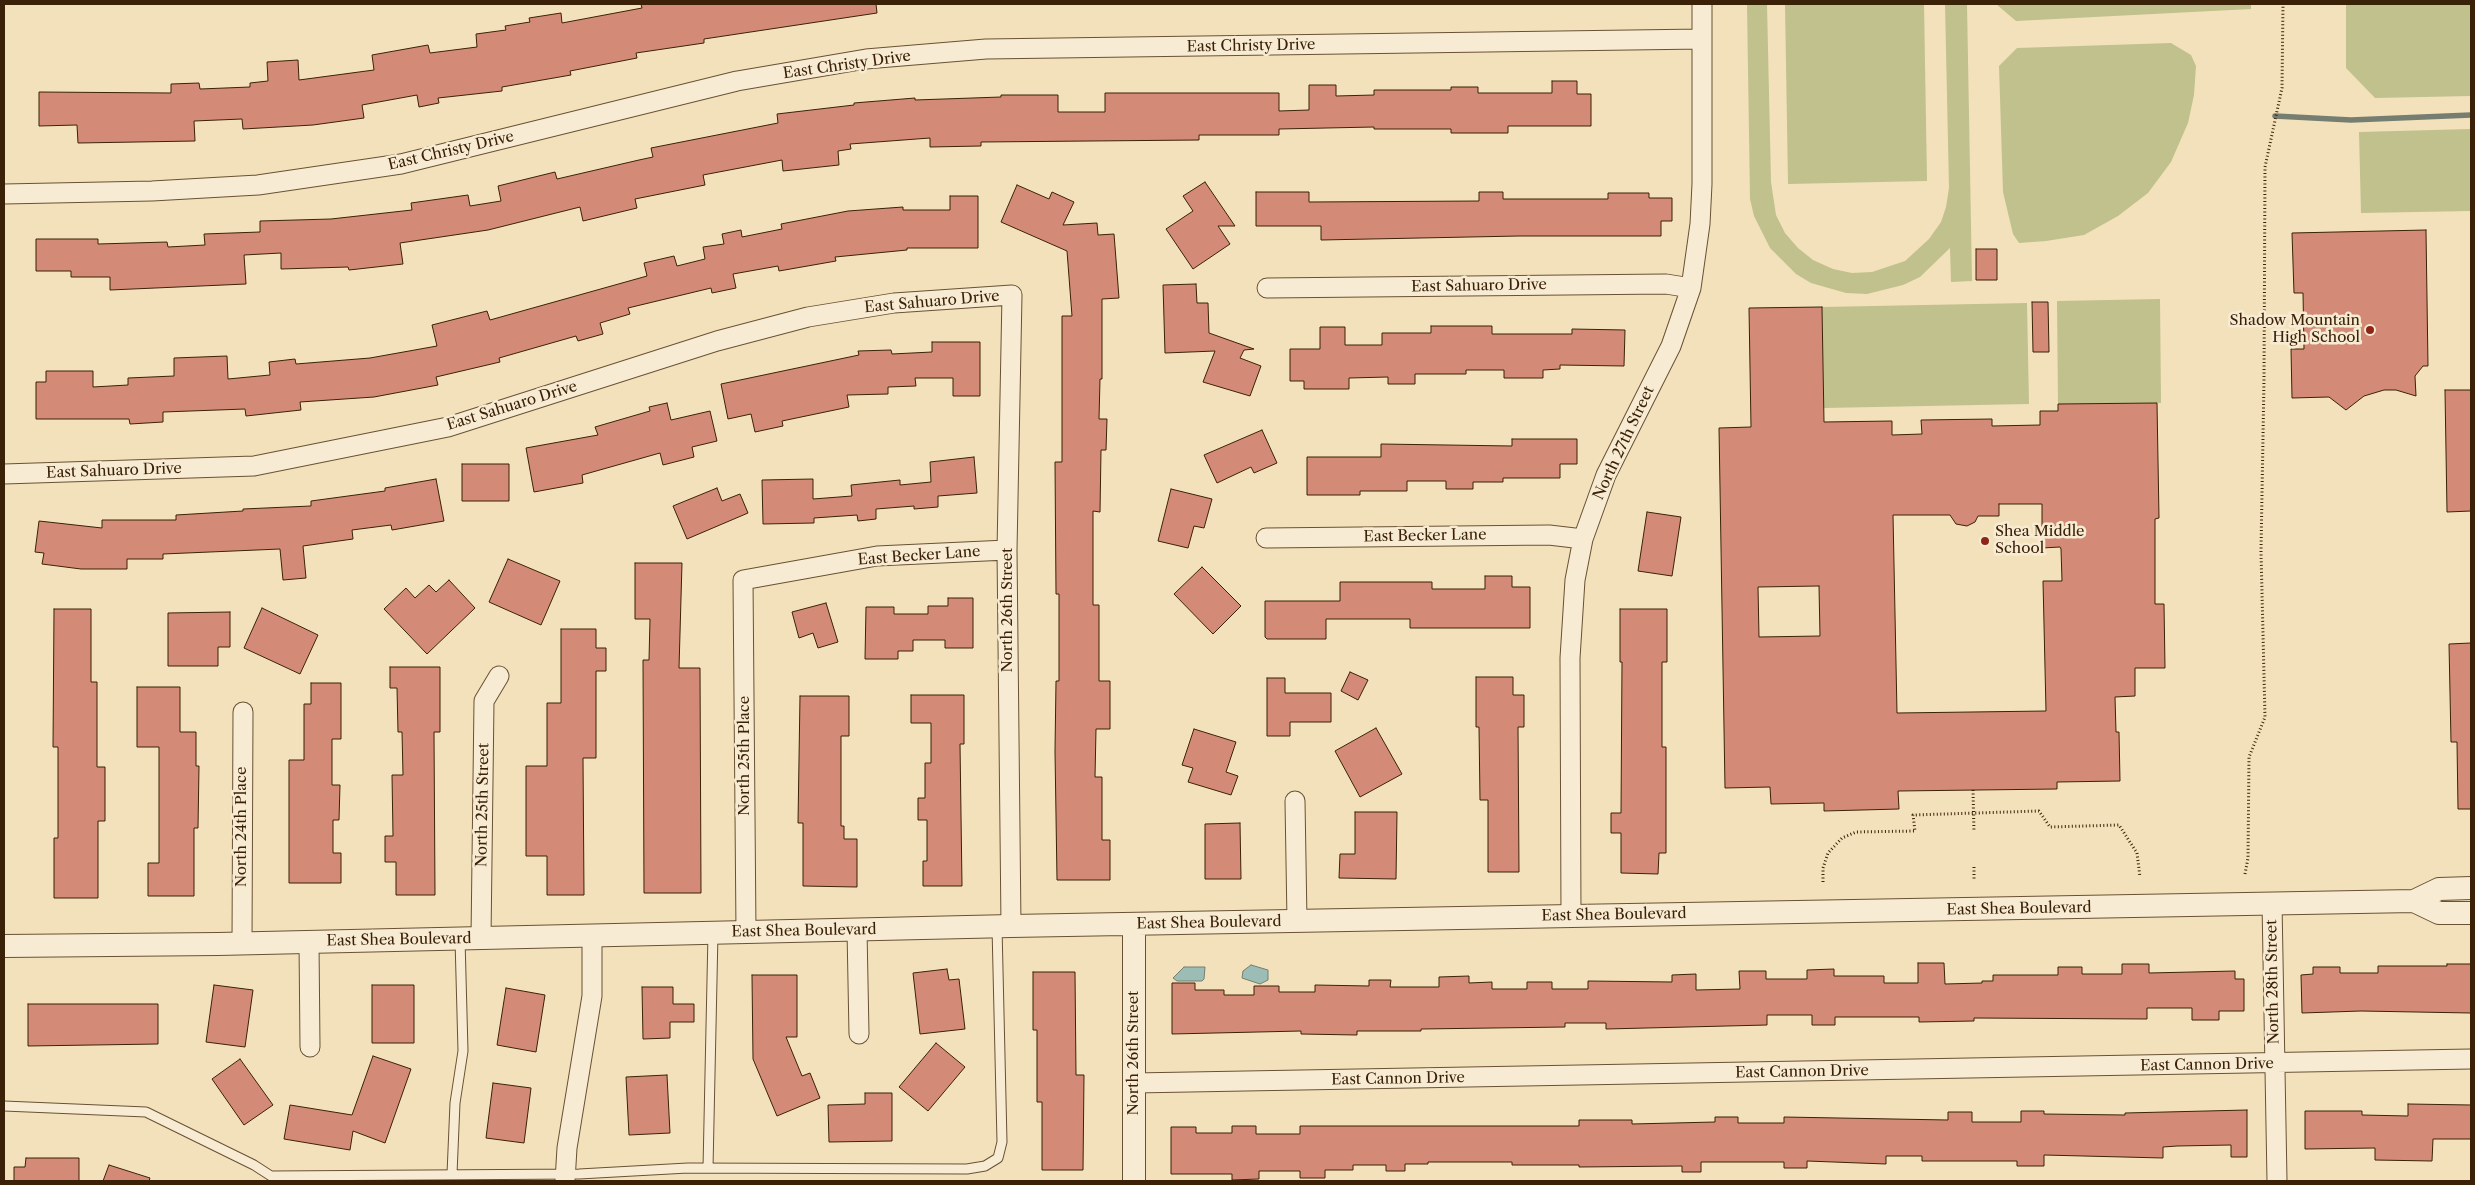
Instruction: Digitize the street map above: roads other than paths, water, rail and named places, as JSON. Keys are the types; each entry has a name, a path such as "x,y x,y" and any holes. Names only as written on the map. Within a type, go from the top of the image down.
{"street":[{"name":"North 27th Street","path":"1571,916 1571,619 1575,580 1583,540 1606,475 1671,346 1691,288 1700,224 1702,184 1702,4"},
{"name":"East Christy Drive","path":"4,194 152,191 258,185 401,164 737,81 875,58 986,49 1702,40"},
{"name":"East Sahuaro Drive","path":"1267,288 1656,284 1691,288"},
{"name":"East Sahuaro Drive","path":"4,474 254,466 448,427 717,341 808,317 894,302 1012,295"},
{"name":"North 26th Street","path":"1004,926 1007,550 1012,295"},
{"name":"East Becker Lane","path":"1266,538 1548,535 1583,540"},
{"name":"East Becker Lane","path":"744,580 877,556 1007,550"},
{"name":"North 25th Place","path":"744,580 746,932"},
{"name":"North 25th Street","path":"470,938 484,701 499,676"},
{"name":"North 24th Place","path":"242,943 243,712"},
{"path":"1295,801 1297,922"},
{"name":"East Shea Boulevard","path":"4,946 309,942 1004,926 2414,901 2439,888 2471,888"},
{"name":"East Shea Boulevard","path":"2414,901 2438,913 2471,913"},
{"name":"North 28th Street","path":"2272,904 2277,1181"},
{"name":"North 26th Street","path":"1134,924 1134,1181"},
{"path":"857,930 859,1034"},
{"path":"565,1177 567,1148 592,996 592,936"},
{"path":"309,942 310,1047"},
{"name":"East Cannon Drive","path":"1134,1083 2471,1059"}],"lane":[{"path":"4,1106 146,1112 254,1165 271,1176 452,1174 565,1177 708,1168 967,1169 985,1166 998,1158 1002,1142 1004,926"},
{"path":"708,1168 713,933"},
{"path":"452,1174 455,1104 463,1051 470,938"}],"water":[{"path":"1251,965 1268,970 1268,980 1260,984 1242,978 1243,971"},
{"path":"1184,967 1205,967 1204,979 1202,981 1177,981 1173,978"}],"waterway":[{"path":"2275,116 2351,120 2471,115"}],"place":[{"name":"Shadow Mountain High School","path":"2370,330"},
{"name":"Shea Middle School","path":"1985,541"}]}
